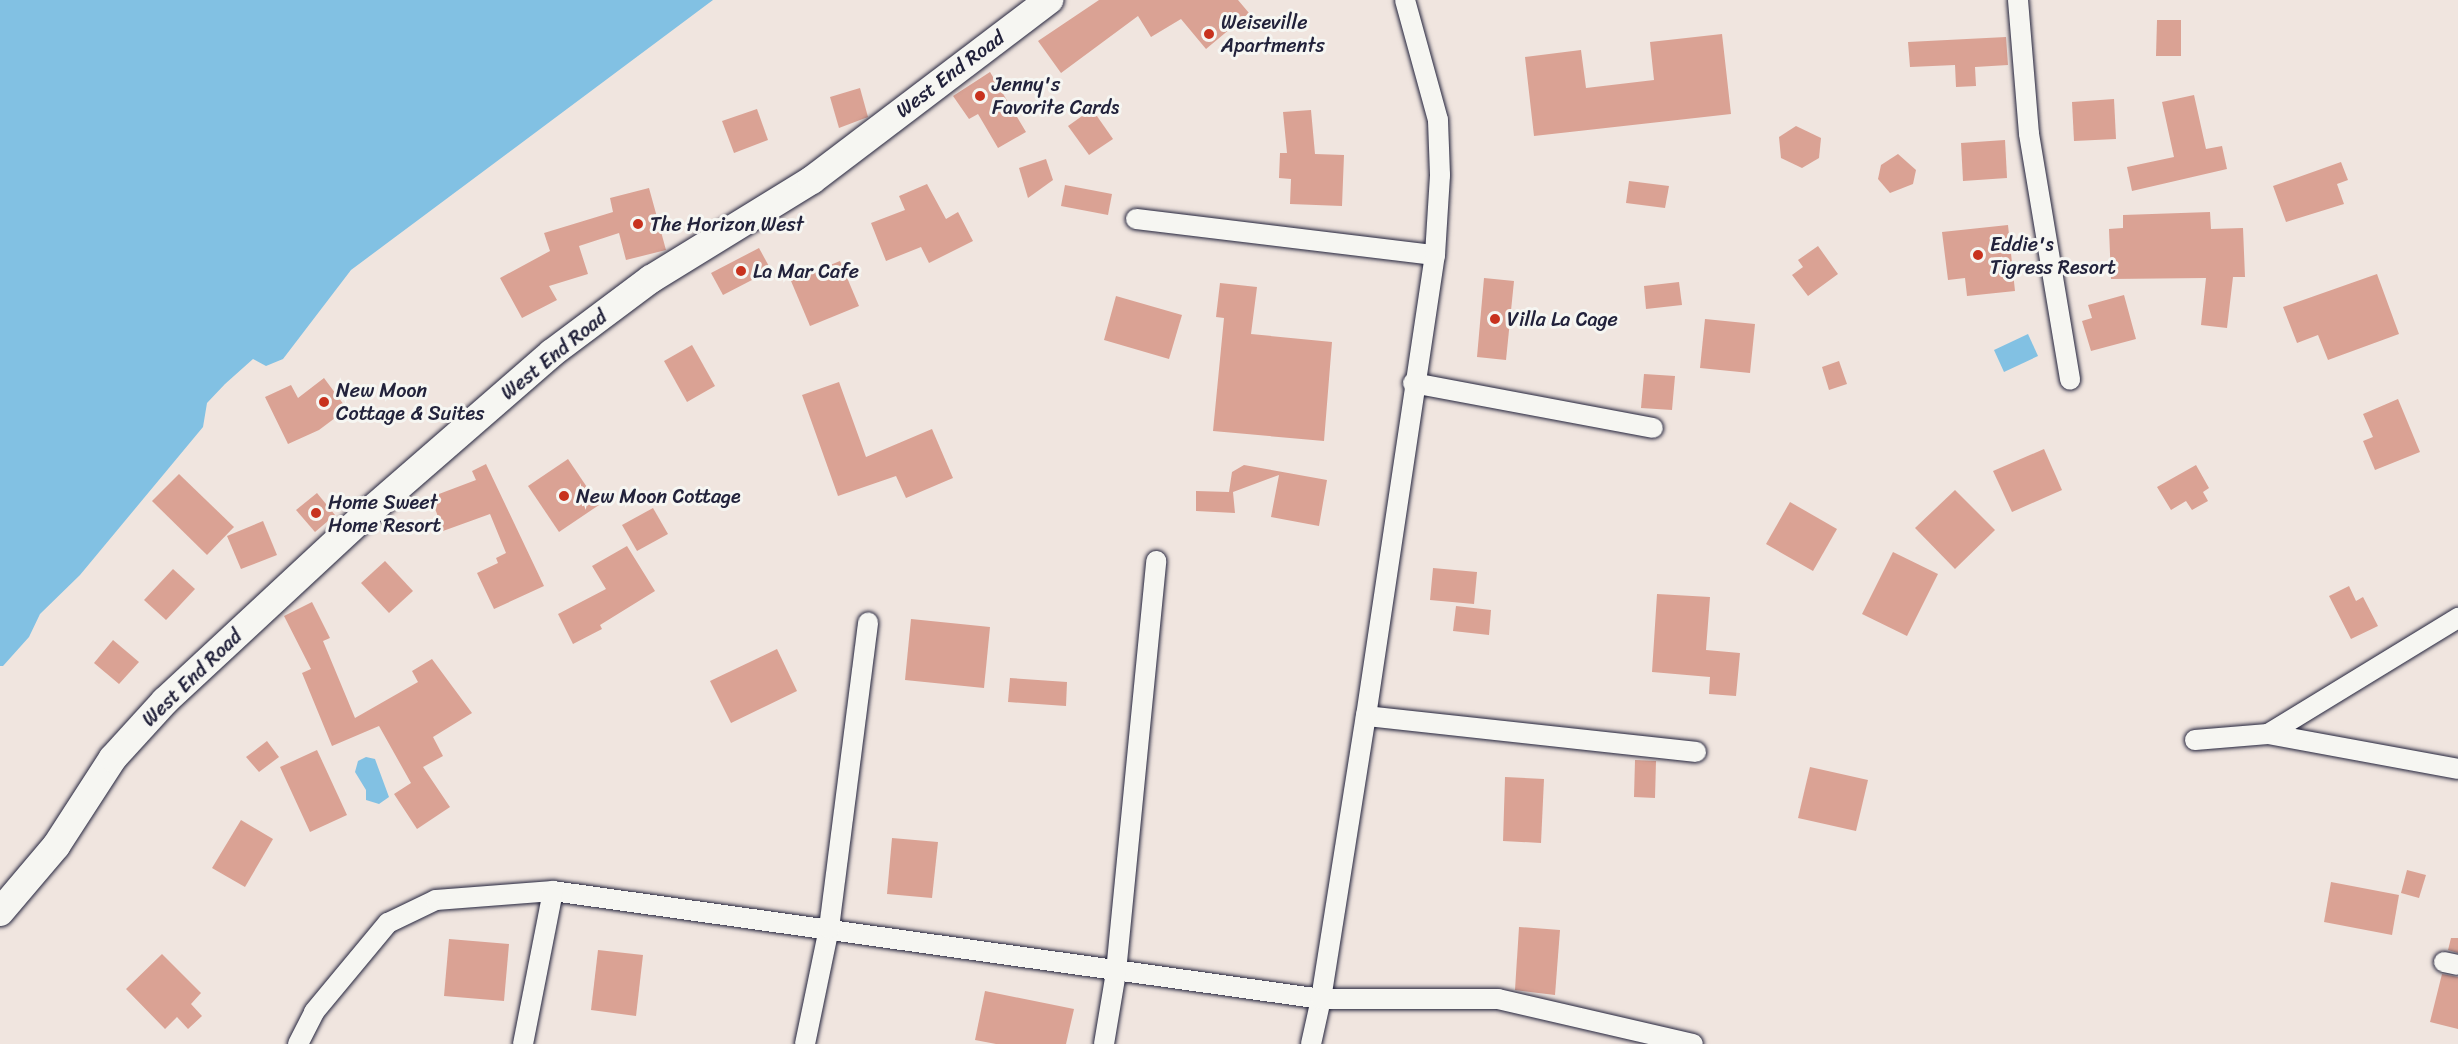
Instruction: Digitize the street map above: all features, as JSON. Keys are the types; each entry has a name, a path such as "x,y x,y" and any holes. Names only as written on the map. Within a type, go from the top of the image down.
{"main road":[{"name":"West End Road","path":"0,912 56,846 112,758 165,701 368,512 552,353 651,279 812,180 1049,0"}],"street":[{"path":"1311,1044 1321,999 1366,717 1413,383 1435,255 1440,175 1438,120 1405,0"},
{"path":"2018,0 2030,134 2070,380"},
{"path":"1136,219 1435,255"},
{"path":"1413,383 1653,428"},
{"path":"1104,1044 1116,972 1156,561"},
{"path":"2268,734 2458,618"},
{"path":"805,1044 829,928 868,621"},
{"path":"1366,717 1696,752"},
{"path":"2195,740 2268,734 2458,768"},
{"path":"523,1044 553,891"},
{"path":"298,1044 314,1012 388,923 436,900 553,891 829,928 1116,972 1321,999 1498,999 1693,1044"}],"water":[{"path":"0,0 713,0 351,270 283,359 266,366 253,359 225,384 207,403 203,427 80,575 40,614 29,637 3,666 0,666"},
{"path":"2028,334 2038,356 2004,372 1994,350"},
{"path":"366,757 375,759 389,797 379,804 366,800 366,790 355,772 358,761"}],"building":[{"path":"1099,0 1238,0 1249,13 1206,49 1181,19 1151,37 1138,16 1061,73 1038,41"},
{"path":"2157,20 2181,20 2181,56 2156,56"},
{"path":"1722,34 1731,114 1534,136 1525,57 1581,50 1586,88 1654,80 1650,42"},
{"path":"2006,37 2008,65 1975,67 1976,86 1956,87 1955,65 1910,67 1908,42"},
{"path":"990,72 1026,132 998,148 978,114 969,119 953,96"},
{"path":"860,88 868,117 839,128 830,97"},
{"path":"2194,95 2206,149 2222,146 2227,169 2132,191 2127,167 2174,157 2162,102"},
{"path":"2114,99 2116,139 2074,141 2072,102"},
{"path":"757,109 768,140 734,153 722,121"},
{"path":"1092,109 1113,139 1089,155 1068,126"},
{"path":"1311,110 1315,154 1344,155 1342,206 1290,204 1291,179 1279,178 1280,153 1287,153 1283,112"},
{"path":"1796,126 1821,138 1819,158 1802,168 1781,158 1779,137"},
{"path":"2005,140 2007,178 1963,181 1961,143"},
{"path":"1898,154 1916,170 1913,184 1890,193 1878,179 1881,165"},
{"path":"1046,159 1053,180 1028,198 1019,168"},
{"path":"2341,162 2348,180 2337,184 2344,204 2286,222 2273,186"},
{"path":"1629,181 1669,186 1665,208 1626,203"},
{"path":"927,184 946,219 958,212 973,241 929,263 921,247 886,261 871,223 905,210 899,196"},
{"path":"1065,185 1112,194 1108,215 1061,206"},
{"path":"649,188 666,250 626,260 619,233 579,246 588,274 549,286 557,300 522,318 500,278 550,251 544,233 613,212 610,198"},
{"path":"2210,212 2211,229 2243,228 2245,277 2233,277 2227,328 2201,325 2206,278 2111,279 2109,229 2123,228 2123,215"},
{"name":"Eddie's Tigress Resort","path":"2008,225 2015,291 1967,296 1965,278 1948,280 1942,232"},
{"path":"1818,246 1838,274 1808,296 1792,275 1803,267 1798,260"},
{"name":"La Mar Cafe","path":"759,248 771,270 723,295 711,273"},
{"path":"840,261 859,306 810,326 791,281"},
{"path":"2377,274 2399,334 2328,360 2318,335 2297,343 2283,307"},
{"name":"Villa La Cage","path":"1484,278 1514,281 1506,360 1477,357"},
{"path":"1679,282 1682,305 1646,309 1644,286"},
{"path":"1220,283 1257,287 1251,334 1332,342 1324,441 1213,431 1224,318 1216,317"},
{"path":"2124,295 2136,339 2091,351 2082,321 2092,318 2088,305"},
{"path":"1116,296 1182,315 1169,359 1104,340"},
{"path":"1705,319 1755,324 1750,373 1700,368"},
{"path":"692,345 715,386 687,402 664,361"},
{"path":"1839,361 1847,384 1829,390 1822,367"},
{"path":"1644,374 1675,376 1672,410 1641,408"},
{"path":"324,378 347,409 319,430 288,444 265,397 291,385 298,398"},
{"path":"839,382 866,457 932,429 953,478 906,498 896,476 838,496 802,395"},
{"path":"2398,399 2420,452 2375,470 2363,441 2373,437 2363,414"},
{"path":"2044,449 2062,490 2012,512 1993,471"},
{"name":"New Moon Cottage","path":"568,459 599,505 559,532 528,486"},
{"path":"486,464 544,586 494,609 477,573 498,563 496,558 506,553 490,514 443,531 431,497 476,480 472,471"},
{"path":"1244,465 1327,480 1319,526 1271,517 1279,475 1233,492 1235,513 1196,511 1196,491 1229,492 1232,472"},
{"path":"2196,465 2209,488 2203,492 2208,501 2192,510 2186,501 2171,510 2157,487"},
{"path":"179,474 234,527 207,555 152,501"},
{"path":"1955,490 1995,530 1955,569 1915,528"},
{"name":"Home Sweet Home Resort","path":"317,493 335,515 315,532 296,510"},
{"path":"1790,502 1837,529 1813,571 1766,544"},
{"path":"653,508 668,534 637,551 622,525"},
{"path":"263,521 277,555 241,569 227,536"},
{"path":"627,546 655,591 600,625 602,629 573,644 558,614 606,589 592,566"},
{"path":"1893,552 1938,574 1907,636 1862,614"},
{"path":"385,561 413,591 389,613 361,583"},
{"path":"1433,568 1477,572 1474,604 1430,600"},
{"path":"173,569 195,589 166,620 144,600"},
{"path":"2349,586 2356,601 2363,597 2378,626 2351,639 2329,596"},
{"path":"1657,594 1710,597 1706,650 1740,653 1736,696 1709,694 1710,677 1652,672"},
{"path":"312,602 330,638 323,641 355,718 418,682 412,671 432,659 472,713 433,737 443,756 423,767 450,807 417,829 394,794 411,783 379,726 332,746 302,673 311,669 284,616"},
{"path":"1456,606 1491,610 1489,635 1453,631"},
{"path":"911,619 990,627 984,688 905,680"},
{"path":"113,640 139,662 119,684 94,663"},
{"path":"777,649 797,691 731,723 710,681"},
{"path":"1010,678 1067,682 1066,706 1008,702"},
{"path":"267,741 279,757 259,772 246,757"},
{"path":"317,750 347,815 310,832 280,767"},
{"path":"1635,760 1656,761 1655,798 1634,797"},
{"path":"1810,767 1868,780 1856,831 1798,818"},
{"path":"1505,777 1544,779 1541,843 1503,841"},
{"path":"241,820 273,839 245,887 212,868"},
{"path":"892,838 938,842 932,898 887,894"},
{"path":"2407,870 2426,875 2419,898 2401,893"},
{"path":"2331,882 2399,895 2392,935 2324,922"},
{"path":"1519,927 1560,930 1555,995 1515,990"},
{"path":"2451,938 2458,938 2458,953 2448,950"},
{"path":"449,939 509,944 504,1001 444,996"},
{"path":"598,950 643,955 636,1016 591,1010"},
{"path":"162,954 201,993 191,1004 202,1016 188,1029 177,1017 165,1029 126,989"},
{"path":"2442,974 2458,977 2458,1029 2430,1022"},
{"path":"985,991 1074,1009 1066,1044 996,1044 975,1040"}],"place":[{"name":"Weiseville Apartments","path":"1209,34"},
{"name":"Jenny's Favorite Cards","path":"980,96"},
{"name":"The Horizon West","path":"638,224"},
{"name":"Eddie's Tigress Resort","path":"1978,255"},
{"name":"La Mar Cafe","path":"741,271"},
{"name":"Villa La Cage","path":"1495,319"},
{"name":"New Moon Cottage & Suites","path":"324,402"},
{"name":"New Moon Cottage","path":"564,496"},
{"name":"Home Sweet Home Resort","path":"316,513"}]}
